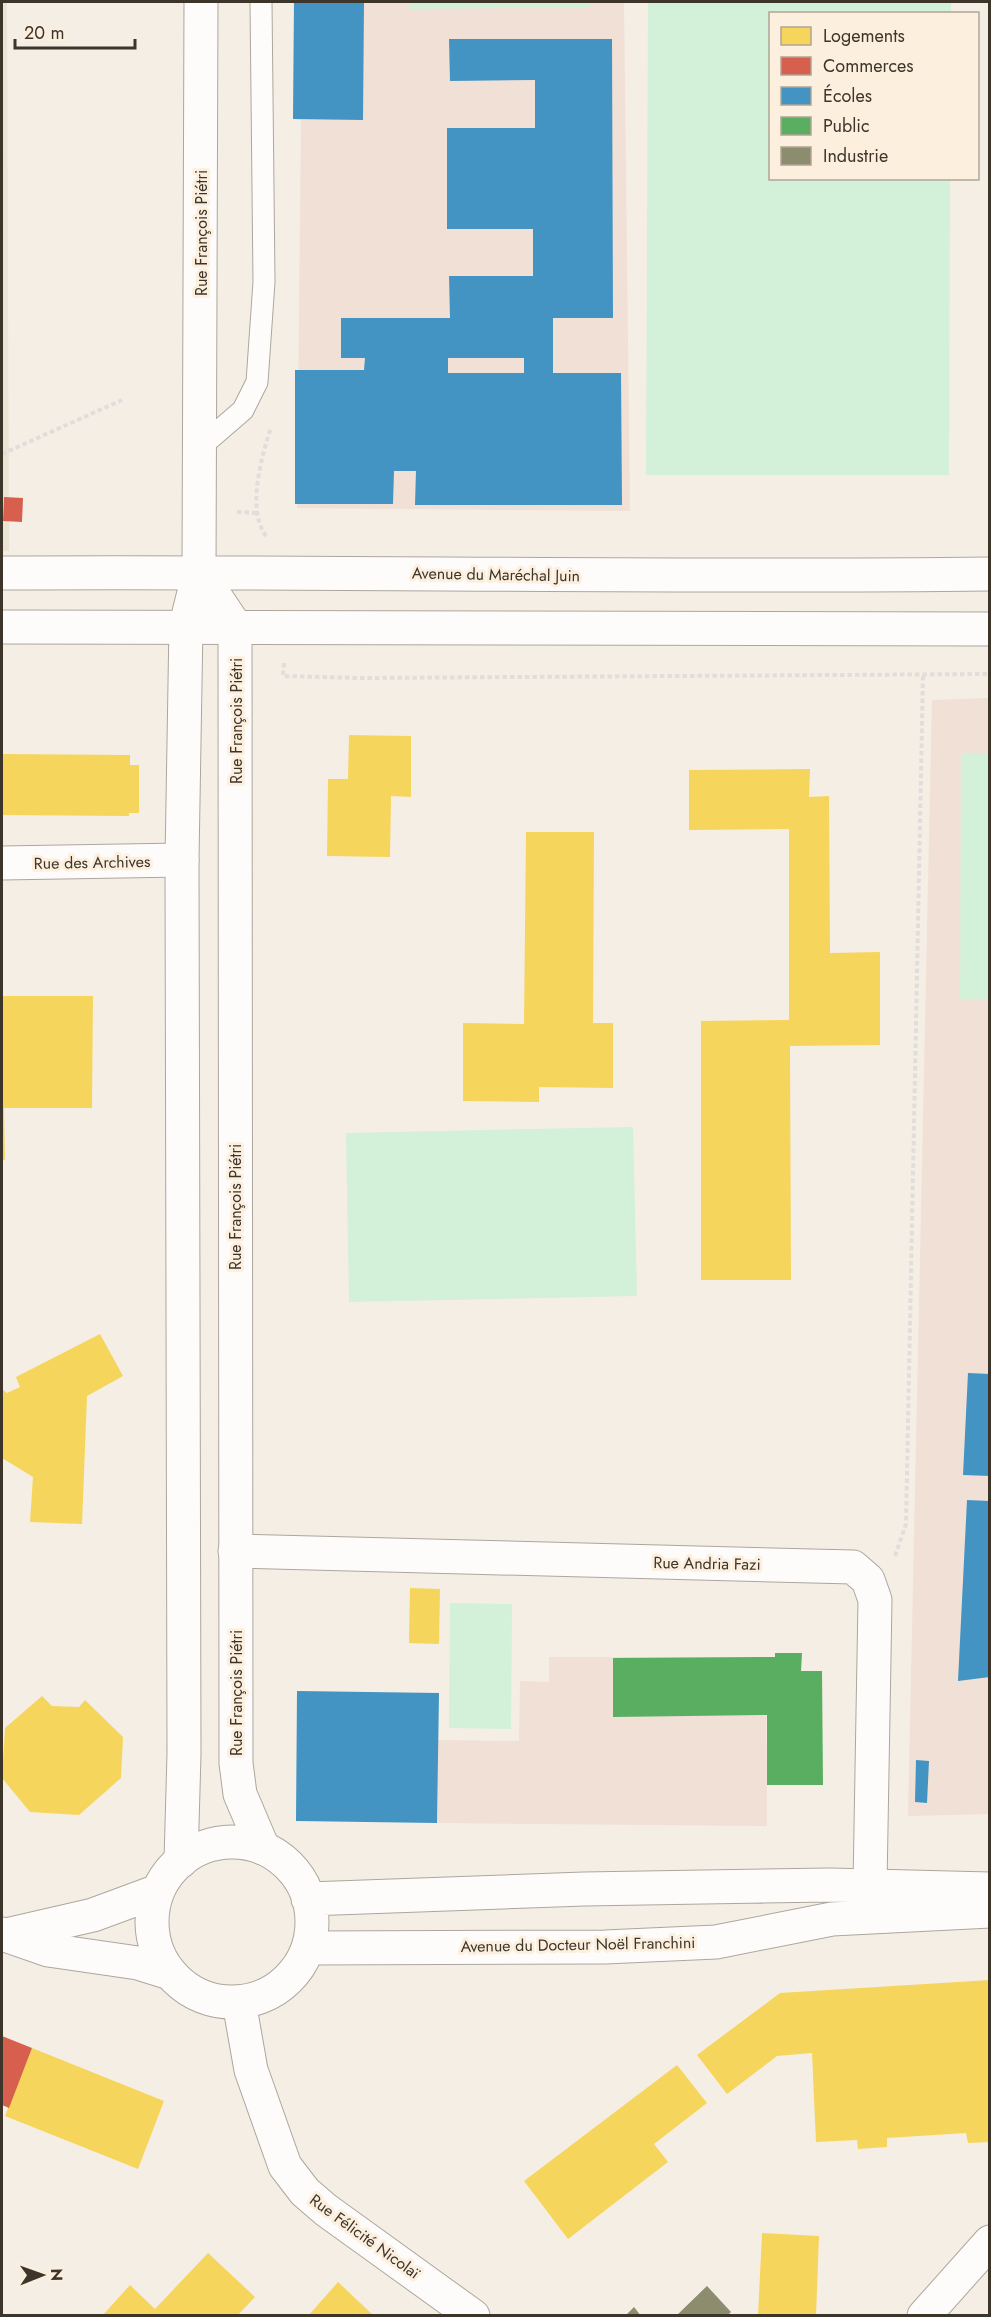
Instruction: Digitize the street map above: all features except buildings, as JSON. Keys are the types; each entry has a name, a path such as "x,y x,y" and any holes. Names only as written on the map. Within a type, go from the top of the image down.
{"street":[{"name":"Rue François Piétri","path":"181,1861 184,1754 182,860 186,625 199,572 201,2"},
{"name":"Avenue du Maréchal Juin","path":"2,573 199,572 733,577 990,574"},
{"path":"199,572 236,626"},
{"path":"2,627 186,625 732,631 990,629"},
{"name":"Rue François Piétri","path":"236,626 236,1762 240,1794 263,1848"},
{"name":"Rue des Archives","path":"2,862 182,860"},
{"name":"Rue Andria Fazi","path":"235,1551 853,1567 868,1580"},
{"path":"868,1580 875,1600 870,1885"},
{"path":"220,1843 242,1843 263,1848 291,1869 308,1899 312,1924 308,1948 300,1965 288,1979 257,1999 239,2002 213,2000 189,1990 170,1973 159,1955 153,1933 153,1912 158,1891 168,1874 181,1861 200,1849 220,1843"},
{"path":"308,1899 584,1889 870,1885 990,1889"},
{"path":"4,1934 93,1915 158,1891"},
{"name":"Avenue du Docteur Noël Franchini","path":"308,1948 605,1947 716,1942 832,1919 990,1911"},
{"path":"4,1934 48,1950 138,1963 170,1973"},
{"name":"Rue Félicité Nicolaï","path":"239,2002 251,2070 285,2166 306,2192 326,2210 473,2316"},
{"path":"924,2316 990,2242"}],"lane":[{"path":"199,448 243,410 256,382 264,282 261,2"}],"path":[{"path":"2,454 122,400"},
{"path":"868,1580 897,1555 906,1524 923,674"},
{"path":"345,677 990,674"}],"shaded area":[{"path":"2,2 7,2 9,551 2,551"},
{"path":"294,2 624,2 630,511 297,508 301,120 293,119"},
{"path":"989,698 989,1814 908,1816 932,700"},
{"path":"549,1657 766,1657 767,1826 437,1823 438,1740 519,1741 520,1681 549,1682"}],"green space":[{"path":"409,2 589,2 589,7 409,9"},
{"path":"648,2 951,2 951,12 769,12 769,180 950,180 949,475 646,475"},
{"path":"961,754 989,754 989,999 960,999"},
{"path":"633,1127 637,1296 349,1302 346,1133"},
{"path":"450,1603 512,1604 511,1729 449,1728"}]}
